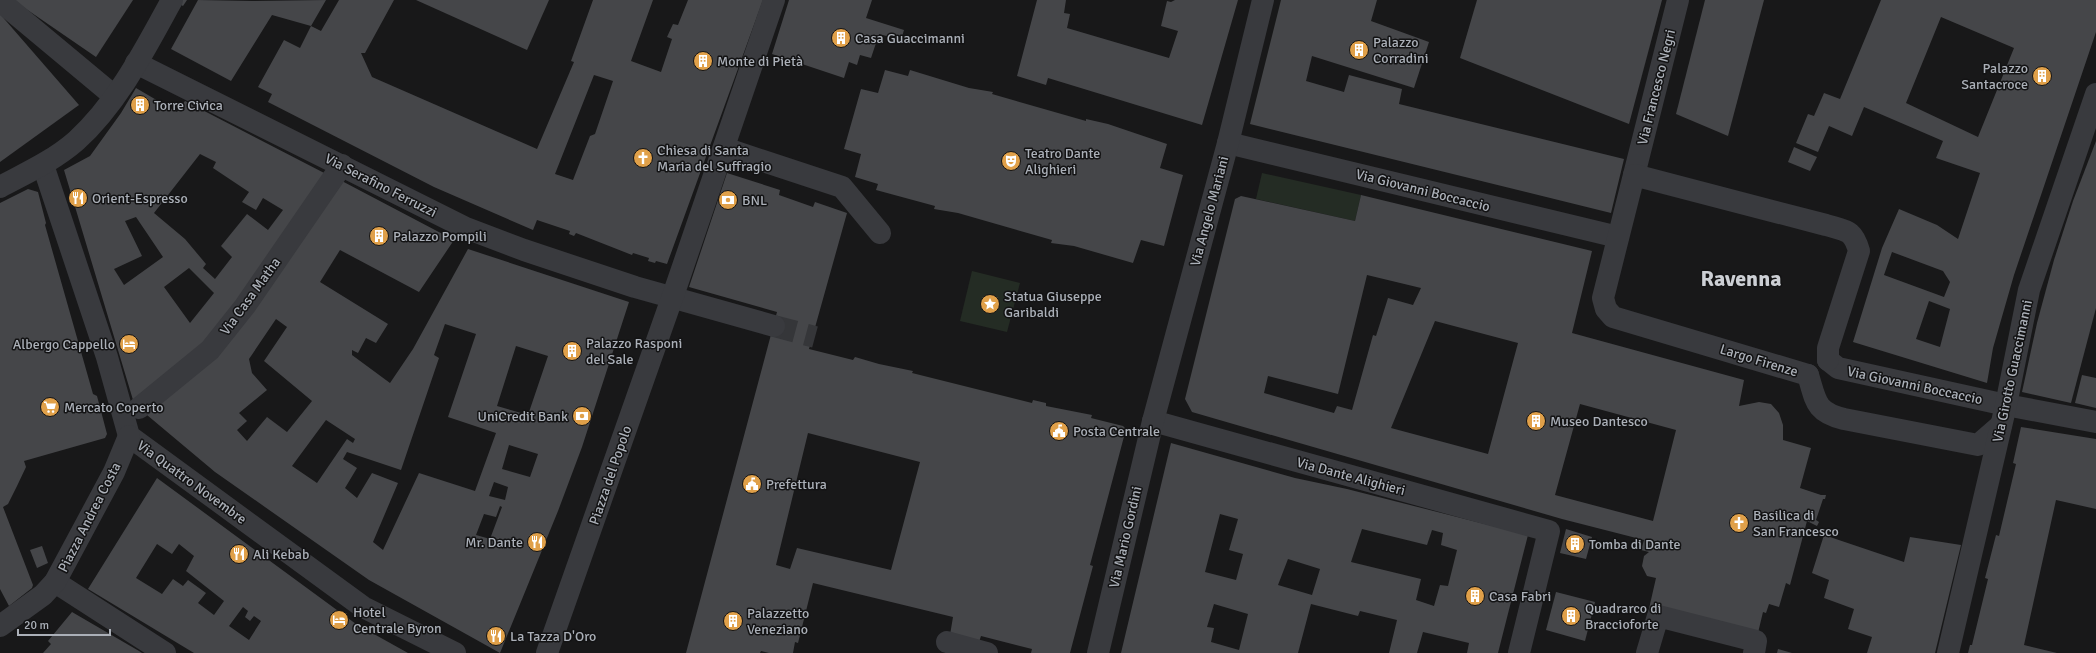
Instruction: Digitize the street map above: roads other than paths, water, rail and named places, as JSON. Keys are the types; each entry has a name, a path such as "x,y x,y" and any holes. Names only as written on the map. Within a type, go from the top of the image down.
{"street":[{"path":"0,187 43,165 76,141 114,96 136,63 172,0"},
{"name":"Piazza del Popolo","path":"547,653 675,291 774,0"},
{"name":"Via Angelo Mariani","path":"1153,421 1228,143 1263,0"},
{"name":"Via Francesco Negri","path":"1634,175 1678,0"},
{"path":"0,1 114,96"},
{"name":"Via Serafino Ferruzzi","path":"136,63 466,228 524,250 635,287 675,291"},
{"name":"Via Girotto Guaccimanni","path":"1948,653 2004,415 2029,290 2096,94"},
{"name":"Via Giovanni Boccaccio","path":"1228,143 1618,237"},
{"path":"724,148 842,187 880,233"},
{"name":"Via Quattro Novembre","path":"43,165 107,357 129,436 363,607 455,653"},
{"name":"Via Casa Matha","path":"139,408 210,350 245,306 342,165"},
{"path":"1634,175 1826,225 1847,231 1855,238 1859,251 1828,348 1828,360"},
{"name":"Largo Firenze","path":"1634,175 1604,298 1606,309 1613,317 1808,375 1828,360"},
{"path":"675,291 774,326"},
{"name":"Via Giovanni Boccaccio","path":"1828,360 1838,368 2004,415 2096,422"},
{"path":"1808,375 1816,401 1822,409 1828,415 1844,419 1978,446 2004,415"},
{"name":"Via Dante Alighieri","path":"1153,421 1549,531 1519,653"},
{"name":"Via Mario Gordini","path":"1098,653 1153,421"},
{"name":"Piazza Andrea Costa","path":"49,588 114,472 129,436"},
{"path":"0,626 49,588 165,653"},
{"path":"1647,653 1658,616 1756,642 1754,653"},
{"path":"947,642 987,653"}],"tunnel":[{"path":"774,326 815,337"}],"place":[{"name":"Casa Guaccimanni","path":"841,38"},
{"name":"Palazzo Corradini","path":"1359,50"},
{"name":"Monte di Pietà","path":"703,61"},
{"name":"Palazzo Santacroce","path":"2042,76"},
{"name":"Torre Civica","path":"140,105"},
{"name":"Chiesa di Santa Maria del Suffragio","path":"643,158"},
{"name":"Teatro Dante Alighieri","path":"1011,161"},
{"name":"Orient-Espresso","path":"78,198"},
{"name":"BNL","path":"728,200"},
{"name":"Palazzo Pompili","path":"379,236"},
{"name":"Statua Giuseppe Garibaldi","path":"990,304"},
{"name":"Albergo Cappello","path":"129,344"},
{"name":"Palazzo Rasponi del Sale","path":"572,351"},
{"name":"Mercato Coperto","path":"50,407"},
{"name":"UniCredit Bank","path":"582,416"},
{"name":"Museo Dantesco","path":"1536,421"},
{"name":"Posta Centrale","path":"1059,431"},
{"name":"Prefettura","path":"752,484"},
{"name":"Basilica di San Francesco","path":"1739,523"},
{"name":"Mr. Dante","path":"537,542"},
{"name":"Tomba di Dante","path":"1575,544"},
{"name":"Ali Kebab","path":"239,554"},
{"name":"Casa Fabri","path":"1475,596"},
{"name":"Quadrarco di Braccioforte","path":"1571,616"},
{"name":"Hotel Centrale Byron","path":"339,620"},
{"name":"Palazzetto Veneziano","path":"733,621"},
{"name":"La Tazza D'Oro","path":"496,636"}],"district":[{"name":"Ravenna","path":"1741,278"}]}
